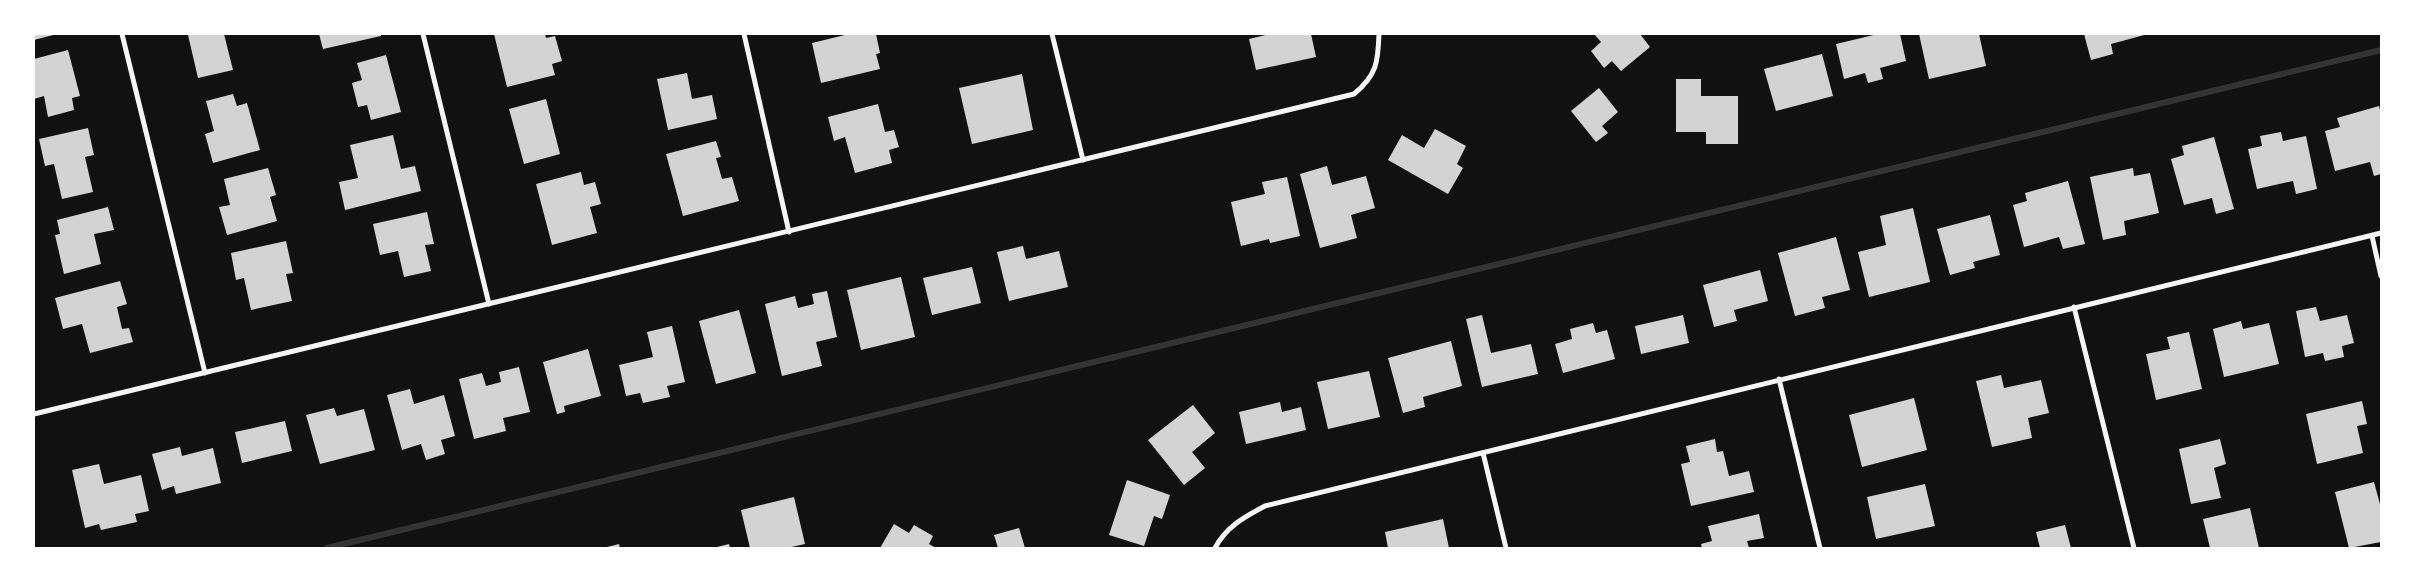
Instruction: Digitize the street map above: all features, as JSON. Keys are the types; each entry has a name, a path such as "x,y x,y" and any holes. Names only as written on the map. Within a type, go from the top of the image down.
{"street":[{"path":"122,34 206,373"},
{"path":"423,34 489,304"},
{"path":"744,34 789,232"},
{"path":"1052,34 1083,160"},
{"path":"34,414 1354,94 1366,84 1378,64 1379,34"},
{"path":"1215,548 1220,538 1240,518 1264,506 2381,233"},
{"path":"2372,236 2381,276"},
{"path":"2074,307 2134,548"},
{"path":"1779,379 1820,548"},
{"path":"1482,453 1506,548"}],"building":[{"path":"34,34 57,34 34,40"},
{"path":"224,34 233,70 198,78 188,35"},
{"path":"319,34 381,34 381,36 323,49"},
{"path":"494,34 545,34 546,38 555,36 562,61 552,64 555,75 507,87"},
{"path":"849,34 876,34 880,53 876,54 880,69 821,83 812,43"},
{"path":"1270,34 1311,34 1316,57 1256,70 1249,39"},
{"path":"1594,34 1640,34 1650,47 1621,71 1612,61 1604,68 1591,51 1601,42"},
{"path":"1878,34 1900,34 1906,61 1880,68 1883,79 1868,83 1865,73 1844,79 1836,44"},
{"path":"1919,34 1979,34 1986,66 1929,79"},
{"path":"2084,34 2148,34 2111,44 2113,54 2091,60"},
{"path":"68,50 80,96 72,98 74,110 48,117 44,96 34,99 34,59"},
{"path":"1822,54 1833,96 1776,111 1764,69"},
{"path":"386,55 401,112 371,120 367,105 358,107 352,83 362,80 357,63"},
{"path":"687,73 692,99 712,95 717,119 668,130 657,79"},
{"path":"1022,74 1033,130 972,144 959,88"},
{"path":"1676,79 1701,79 1701,96 1738,96 1738,144 1706,144 1706,132 1676,132"},
{"path":"1599,88 1618,112 1602,126 1608,133 1596,142 1571,111"},
{"path":"233,94 237,106 247,103 260,150 213,163 205,134 214,131 206,101"},
{"path":"546,99 560,154 524,164 509,109"},
{"path":"878,104 885,132 894,130 899,147 889,150 892,163 855,173 845,137 834,141 828,117"},
{"path":"2379,106 2381,114 2381,174 2374,176 2370,162 2335,171 2325,131 2340,127 2337,118"},
{"path":"88,128 94,155 85,157 93,192 62,199 54,164 45,166 39,139"},
{"path":"1435,129 1466,146 1457,164 1463,168 1448,194 1388,160 1402,135 1424,148"},
{"path":"2281,132 2283,141 2306,136 2317,189 2296,194 2293,181 2257,189 2248,149 2262,146 2260,136"},
{"path":"393,135 401,169 415,166 421,191 345,210 339,182 358,178 350,145"},
{"path":"2214,137 2234,209 2216,214 2212,198 2184,205 2171,159 2184,155 2182,146"},
{"path":"716,141 721,157 716,158 722,179 732,177 739,201 683,216 666,154"},
{"path":"1327,166 1332,185 1366,176 1375,208 1351,215 1357,238 1320,248 1300,174"},
{"path":"268,168 276,195 270,197 277,221 227,235 219,207 230,205 224,179"},
{"path":"2133,168 2134,176 2150,173 2159,213 2124,221 2126,235 2103,240 2090,177"},
{"path":"581,172 584,185 595,182 601,204 590,207 597,233 552,245 536,184"},
{"path":"1287,177 1300,236 1270,243 1269,239 1241,246 1231,202 1265,194 1262,182"},
{"path":"2068,181 2085,244 2063,249 2059,237 2024,247 2013,205 2027,201 2025,193"},
{"path":"108,207 114,230 94,234 101,264 64,274 55,235 60,234 57,220"},
{"path":"1913,208 1930,282 1869,297 1858,252 1886,245 1880,216"},
{"path":"427,212 434,244 425,245 431,271 404,277 398,251 380,255 373,224"},
{"path":"1990,215 2000,255 1973,262 1975,268 1950,275 1937,229"},
{"path":"1836,237 1850,290 1822,297 1825,308 1795,316 1778,253"},
{"path":"286,241 293,273 286,274 292,301 251,310 244,278 236,280 231,253"},
{"path":"1023,246 1026,259 1059,251 1068,287 1009,301 997,252"},
{"path":"972,267 981,303 932,315 923,278"},
{"path":"1760,270 1768,301 1734,310 1737,321 1714,327 1703,285"},
{"path":"901,277 915,337 861,350 847,290"},
{"path":"120,281 127,304 117,307 122,329 129,328 133,342 90,353 82,324 63,329 55,298"},
{"path":"827,291 837,337 816,342 822,366 782,376 765,304 795,296 798,308 814,304 812,294"},
{"path":"2316,307 2320,321 2347,315 2354,343 2342,346 2344,357 2325,361 2323,353 2305,357 2296,311"},
{"path":"739,310 756,373 716,384 699,321"},
{"path":"1482,315 1491,353 1531,344 1538,374 1482,387 1466,319"},
{"path":"1683,315 1689,343 1641,354 1635,326"},
{"path":"2241,321 2243,329 2269,323 2279,364 2224,377 2213,329"},
{"path":"1593,323 1596,333 1607,330 1615,359 1563,373 1555,344 1572,339 1570,329"},
{"path":"672,326 685,382 667,386 670,397 643,403 640,393 626,396 619,365 653,357 647,332"},
{"path":"2189,332 2202,389 2156,400 2146,354 2170,349 2167,337"},
{"path":"1451,341 1462,386 1423,397 1425,407 1403,413 1388,358"},
{"path":"588,349 601,396 564,406 565,412 557,414 543,362"},
{"path":"519,367 530,412 503,418 506,431 474,439 459,379 482,373 486,386 501,382 499,372"},
{"path":"1369,371 1380,417 1328,429 1317,382"},
{"path":"2001,375 2004,388 2041,380 2049,413 2028,418 2032,438 1992,447 1976,381"},
{"path":"410,389 414,404 444,395 455,436 441,440 445,454 426,460 421,444 402,450 387,395"},
{"path":"1914,398 1927,450 1862,467 1849,415"},
{"path":"2362,401 2367,424 2357,426 2363,453 2317,464 2306,414"},
{"path":"1280,402 1282,412 1301,407 1306,430 1246,444 1239,412"},
{"path":"1193,405 1215,433 1192,452 1205,468 1184,485 1148,440"},
{"path":"334,408 337,416 364,409 375,450 320,464 306,415"},
{"path":"285,421 292,451 242,463 235,432"},
{"path":"1715,439 1717,452 1723,451 1729,476 1749,471 1754,492 1691,506 1681,464 1690,462 1686,446"},
{"path":"2220,439 2226,464 2214,468 2221,498 2191,504 2179,449"},
{"path":"180,447 182,456 213,448 221,483 176,494 174,486 162,490 152,454"},
{"path":"99,464 104,484 141,475 149,511 135,514 137,522 101,530 99,524 85,528 72,470"},
{"path":"1127,480 1170,495 1162,519 1154,516 1144,546 1109,535"},
{"path":"2374,482 2381,508 2381,542 2349,548 2335,492"},
{"path":"1925,484 1935,526 1876,539 1867,497"},
{"path":"794,497 805,544 787,548 750,548 741,510"},
{"path":"2250,508 2259,548 2210,548 2203,519"},
{"path":"1759,514 1764,538 1747,541 1749,548 1702,548 1701,544 1712,541 1708,526"},
{"path":"1443,519 1449,548 1388,548 1385,532"},
{"path":"894,524 909,533 914,525 933,536 929,544 936,548 880,548"},
{"path":"2065,525 2071,548 2040,548 2036,532"},
{"path":"1019,528 1025,548 998,548 994,535"},
{"path":"619,544 620,548 603,548"},
{"path":"729,544 730,548 713,548"}],"waterway":[{"path":"327,548 2381,50"}]}
